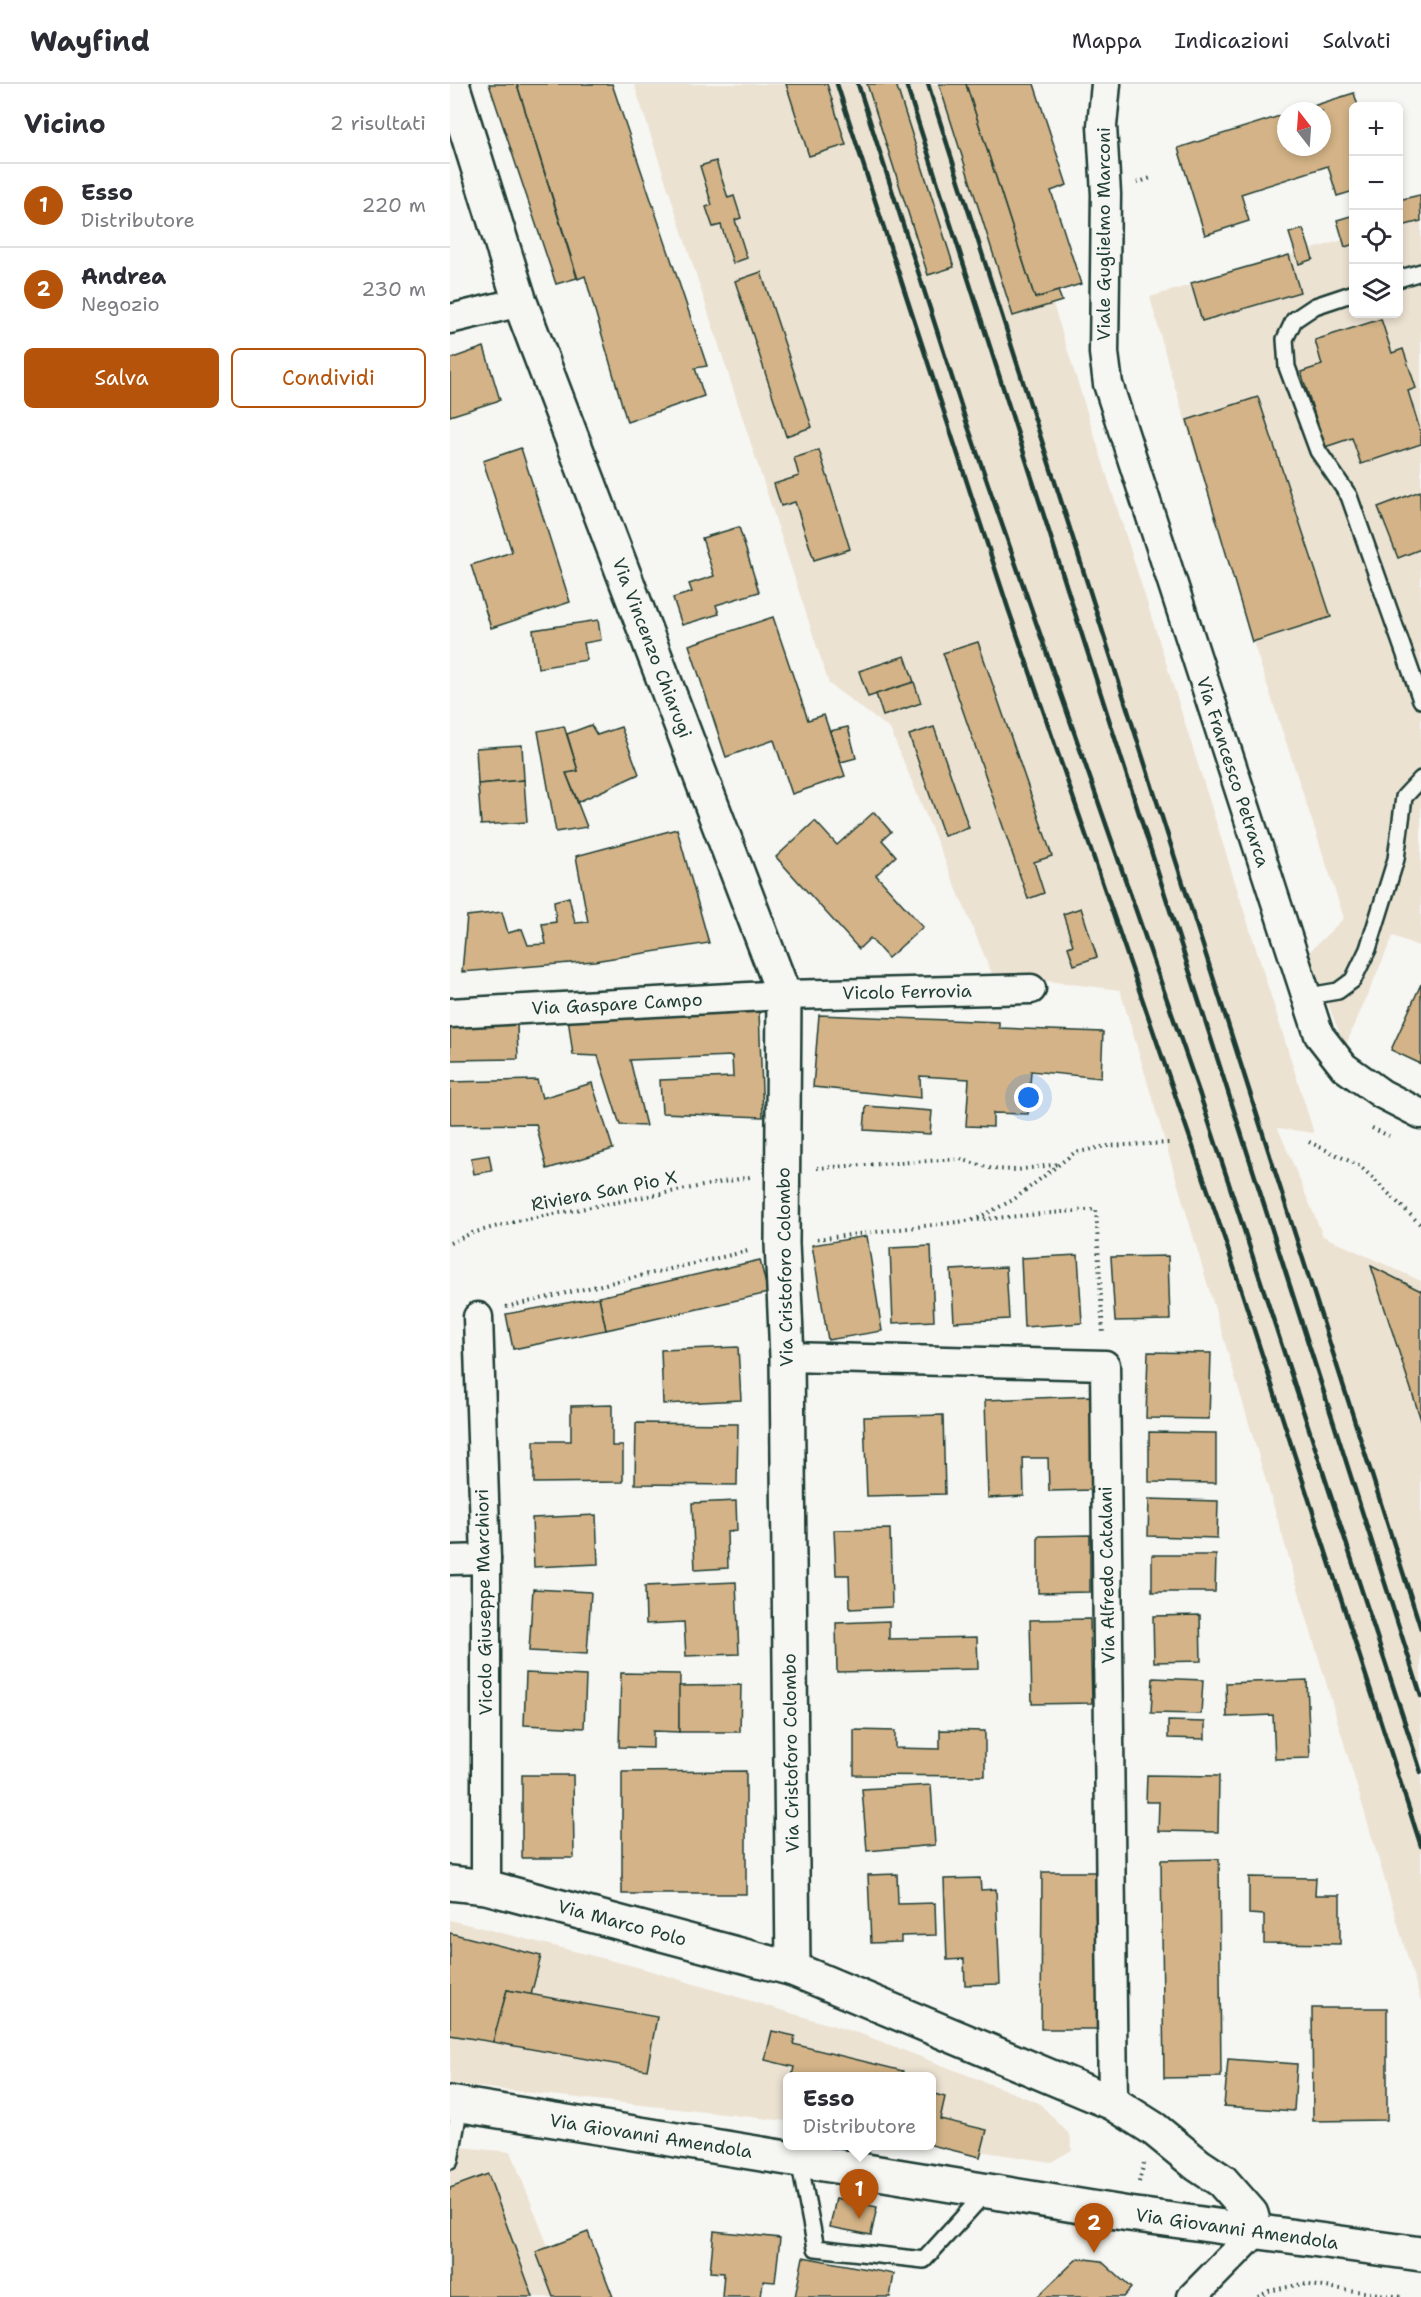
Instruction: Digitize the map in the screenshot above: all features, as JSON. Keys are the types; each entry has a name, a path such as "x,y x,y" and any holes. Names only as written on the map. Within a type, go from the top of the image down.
{"street":[{"name":"Via Vincenzo Chiarugi","path":"452,84 520,302 784,995"},
{"name":"Viale Guglielmo Marconi","path":"1106,84 1102,126 1106,194 1104,353 1108,384"},
{"path":"450,319 520,302"},
{"name":"Via Francesco Petrarca","path":"1108,384 1319,1035 1344,1066 1382,1094 1421,1114"},
{"name":"Vicolo Ferrovia","path":"784,995 1031,988"},
{"name":"Via Gaspare Campo","path":"450,1013 784,995"},
{"name":"Via Cristoforo Colombo","path":"784,995 782,1243 787,1358 794,1969"},
{"name":"Vicolo Giuseppe Marchiori","path":"478,1317 486,1559 486,1887"},
{"path":"787,1358 1105,1365"},
{"name":"Via Alfredo Catalani","path":"1105,1365 1113,2103"},
{"path":"450,1560 486,1559"},
{"name":"Via Marco Polo","path":"450,1883 486,1887 794,1969"},
{"path":"794,1969 1113,2103 1154,2129 1198,2165 1222,2181 1251,2214 1256,2232 1192,2297"},
{"name":"Via Giovanni Amendola","path":"455,2104 1130,2214 1421,2254"}],"lane":[{"path":"1403,277 1421,272"},
{"path":"1349,294 1315,306 1294,320 1285,339 1287,367 1318,451 1349,496 1421,700"},
{"path":"1301,982 1315,995 1338,991 1353,980 1368,949 1396,859 1404,797 1421,779"},
{"path":"450,2161 455,2104"},
{"path":"799,2160 816,2248 924,2260 987,2191"}],"path":[{"path":"1310,1142 1360,1166 1421,1225"},
{"path":"974,1220 1013,1200 1074,1153 1106,1146 1169,1143"},
{"path":"806,1169 960,1159 993,1169 1017,1170 1059,1164"},
{"name":"Riviera San Pio X","path":"450,1244 472,1233 517,1221 756,1176"},
{"path":"815,1239 974,1220 1096,1209 1105,1365"},
{"path":"478,1317 504,1308 782,1243"},
{"path":"1130,2214 1154,2129"},
{"path":"1258,2297 1269,2291 1302,2284 1402,2297"}],"shaded area":[{"path":"634,84 1034,84 1067,185 1051,191 1081,284 1058,291 1062,301 1053,304 1314,1133 1278,1128 1323,1236 1421,1281 1421,2002 1120,990 992,974 890,729 829,684"},
{"path":"1421,217 1421,947 1393,936 1345,1047 1308,953 1344,918 1255,648 1170,371 1150,297 1349,238 1349,318 1403,318 1403,223"},
{"path":"450,1920 641,1968 864,2035 1039,2103 1070,2135 1072,2150 1051,2162 936,2145 936,2072 783,2072 783,2121 450,2084"},
{"path":"450,2146 511,2152 568,2297 450,2297"}],"building":[{"path":"489,84 517,84 577,278 556,284"},
{"path":"517,84 612,84 707,366 695,368 704,396 627,422 585,276 578,279"},
{"path":"786,84 827,84 846,145 809,156"},
{"path":"867,84 896,84 954,267 928,275"},
{"path":"939,84 966,84 1035,298 1058,291 1062,301 1013,316"},
{"path":"966,84 1034,84 1067,185 1051,191 1081,284 1035,298"},
{"path":"1354,93 1357,102 1349,102 1349,192 1337,196 1328,166 1241,194 1249,221 1205,235 1178,148 1277,117 1277,156 1331,156 1331,102 1326,102"},
{"path":"716,161 728,198 734,196 741,218 735,220 747,258 733,263 721,225 713,227 706,207 712,205 700,166"},
{"path":"1420,195 1421,221 1403,226 1403,199"},
{"path":"1349,216 1349,246 1345,247 1337,220"},
{"path":"1303,229 1313,259 1299,264 1289,233"},
{"path":"1289,255 1300,292 1202,321 1191,283"},
{"path":"761,272 812,427 786,436 735,281"},
{"path":"1381,319 1392,353 1403,349 1416,388 1408,391 1421,433 1421,444 1361,464 1352,438 1325,447 1301,372 1322,365 1315,340"},
{"path":"484,347 500,400 450,416 450,359"},
{"path":"1258,397 1331,617 1252,642 1187,420"},
{"path":"521,448 570,602 491,628 471,565 512,552 483,461"},
{"path":"819,450 850,549 814,560 795,502 781,506 774,484 799,476 794,458"},
{"path":"1420,491 1421,549 1398,558 1378,507"},
{"path":"739,527 759,592 716,605 719,614 682,625 673,598 692,592 689,584 714,576 702,538"},
{"path":"773,617 808,720 824,715 845,776 792,794 774,740 726,757 689,645"},
{"path":"598,620 601,640 584,643 587,660 538,668 533,630"},
{"path":"978,642 1052,856 1034,862 1044,893 1028,899 943,653"},
{"path":"905,656 914,682 868,697 859,671"},
{"path":"914,682 921,703 883,716 876,694"},
{"path":"591,725 597,735 621,727 639,774 578,802 566,773 578,771 567,734"},
{"path":"564,726 578,771 566,773 587,827 556,832 538,731"},
{"path":"848,727 856,758 841,762 830,731"},
{"path":"934,727 969,828 944,836 909,735"},
{"path":"522,745 524,780 478,784 476,748"},
{"path":"524,780 527,822 481,825 478,784"},
{"path":"874,812 891,832 882,840 896,856 876,875 923,927 888,958 870,938 859,949 776,857 815,821 837,845"},
{"path":"677,829 709,943 594,961 462,972 467,916 502,912 508,933 522,929 528,945 546,944 542,924 556,922 554,901 569,897 575,923 588,922 576,856"},
{"path":"1081,908 1097,957 1074,965 1068,947 1073,945 1063,914"},
{"path":"1421,984 1421,1064 1391,1050"},
{"path":"759,1011 763,1117 662,1113 660,1080 733,1077 732,1056 630,1060 646,1126 620,1125 598,1056 573,1055 568,1018"},
{"path":"819,1015 999,1022 999,1028 1103,1032 1101,1078 1031,1071 1028,1114 993,1113 993,1127 966,1126 969,1079 920,1076 921,1098 813,1087"},
{"path":"517,1024 518,1059 450,1060 450,1026"},
{"path":"537,1080 542,1098 592,1083 613,1149 547,1169 536,1124 450,1125 450,1082"},
{"path":"866,1106 932,1111 930,1134 864,1130"},
{"path":"489,1155 492,1171 474,1174 471,1158"},
{"path":"867,1236 882,1331 828,1340 812,1245"},
{"path":"931,1246 934,1321 893,1323 890,1248"},
{"path":"1078,1255 1082,1323 1024,1327 1021,1258"},
{"path":"1168,1256 1170,1320 1115,1321 1111,1257"},
{"path":"760,1260 768,1293 606,1330 599,1297"},
{"path":"1371,1266 1421,1291 1421,1420"},
{"path":"1006,1267 1009,1319 954,1322 951,1270"},
{"path":"599,1297 606,1330 513,1349 506,1314"},
{"path":"738,1347 741,1400 663,1404 661,1350"},
{"path":"1148,1352 1211,1353 1209,1419 1146,1418"},
{"path":"1091,1396 1094,1490 1049,1491 1048,1458 1023,1458 1024,1496 988,1498 985,1400"},
{"path":"612,1405 612,1446 623,1446 623,1482 534,1483 534,1441 571,1441 571,1406"},
{"path":"943,1415 945,1494 867,1496 864,1417"},
{"path":"636,1423 738,1424 737,1485 635,1484"},
{"path":"1149,1432 1216,1433 1216,1483 1149,1482"},
{"path":"1149,1499 1218,1501 1217,1538 1148,1536"},
{"path":"736,1501 737,1531 727,1532 728,1568 695,1570 692,1503"},
{"path":"596,1515 598,1564 534,1567 532,1518"},
{"path":"890,1529 892,1607 850,1609 849,1575 836,1575 834,1530"},
{"path":"1090,1535 1090,1592 1038,1593 1038,1536"},
{"path":"1152,1555 1216,1555 1215,1592 1152,1592"},
{"path":"736,1582 739,1654 686,1656 684,1622 646,1624 645,1586"},
{"path":"533,1589 591,1592 587,1654 529,1651"},
{"path":"1200,1615 1201,1661 1154,1662 1153,1616"},
{"path":"1090,1619 1092,1703 1032,1704 1030,1620"},
{"path":"889,1621 889,1639 977,1637 978,1669 837,1672 836,1623"},
{"path":"526,1673 586,1676 584,1728 524,1725"},
{"path":"621,1673 680,1674 679,1732 653,1731 653,1748 619,1747"},
{"path":"1153,1678 1203,1680 1201,1714 1151,1713"},
{"path":"1307,1680 1310,1758 1275,1759 1273,1715 1227,1717 1226,1683"},
{"path":"741,1685 740,1732 679,1732 679,1686"},
{"path":"1168,1721 1205,1722 1205,1739 1168,1738"},
{"path":"854,1730 895,1731 895,1748 940,1749 940,1730 985,1731 985,1776 854,1775"},
{"path":"746,1771 746,1894 622,1894 622,1772"},
{"path":"522,1775 573,1775 574,1858 522,1858"},
{"path":"1147,1775 1219,1776 1218,1832 1158,1831 1159,1802 1146,1802"},
{"path":"931,1785 935,1845 867,1851 862,1789"},
{"path":"1219,1859 1221,2077 1164,2078 1161,1860"},
{"path":"1042,1872 1102,1872 1101,2029 1041,2029"},
{"path":"897,1874 898,1904 935,1903 936,1935 901,1936 901,1942 871,1943 868,1875"},
{"path":"1249,1877 1316,1878 1315,1895 1340,1895 1340,1944 1264,1943 1264,1915 1249,1914"},
{"path":"980,1878 981,1890 996,1889 1000,1984 965,1985 964,1959 947,1960 944,1879"},
{"path":"450,1933 541,1956 531,1995 507,1990 493,2042 450,2035"},
{"path":"507,1990 657,2017 647,2070 493,2042"},
{"path":"1312,2008 1387,2008 1387,2120 1313,2121"},
{"path":"772,2031 795,2036 793,2044 903,2071 793,2072 794,2067 765,2060"},
{"path":"1228,2059 1297,2064 1294,2111 1224,2106"},
{"path":"936,2094 945,2097 940,2119 987,2130 980,2157 936,2146"},
{"path":"488,2174 533,2297 450,2297 450,2188"},
{"path":"836,2198 877,2207 871,2235 830,2227"},
{"path":"714,2231 780,2238 775,2282 763,2281 761,2297 722,2297 724,2273 710,2272"},
{"path":"588,2232 613,2297 553,2297 536,2252"},
{"path":"803,2257 894,2274 890,2297 795,2297"},
{"path":"1078,2258 1101,2261 1131,2288 1123,2297 1037,2297"}],"railway":[{"path":"837,84 1008,608 1225,1240 1421,1846"},
{"path":"858,84 964,415 1199,1092 1421,1772"},
{"path":"906,84 1421,1696"},
{"path":"928,84 1421,1629"}],"place":[{"name":"Esso","path":"859,2219"},
{"name":"Andrea","path":"1094,2253"}]}
